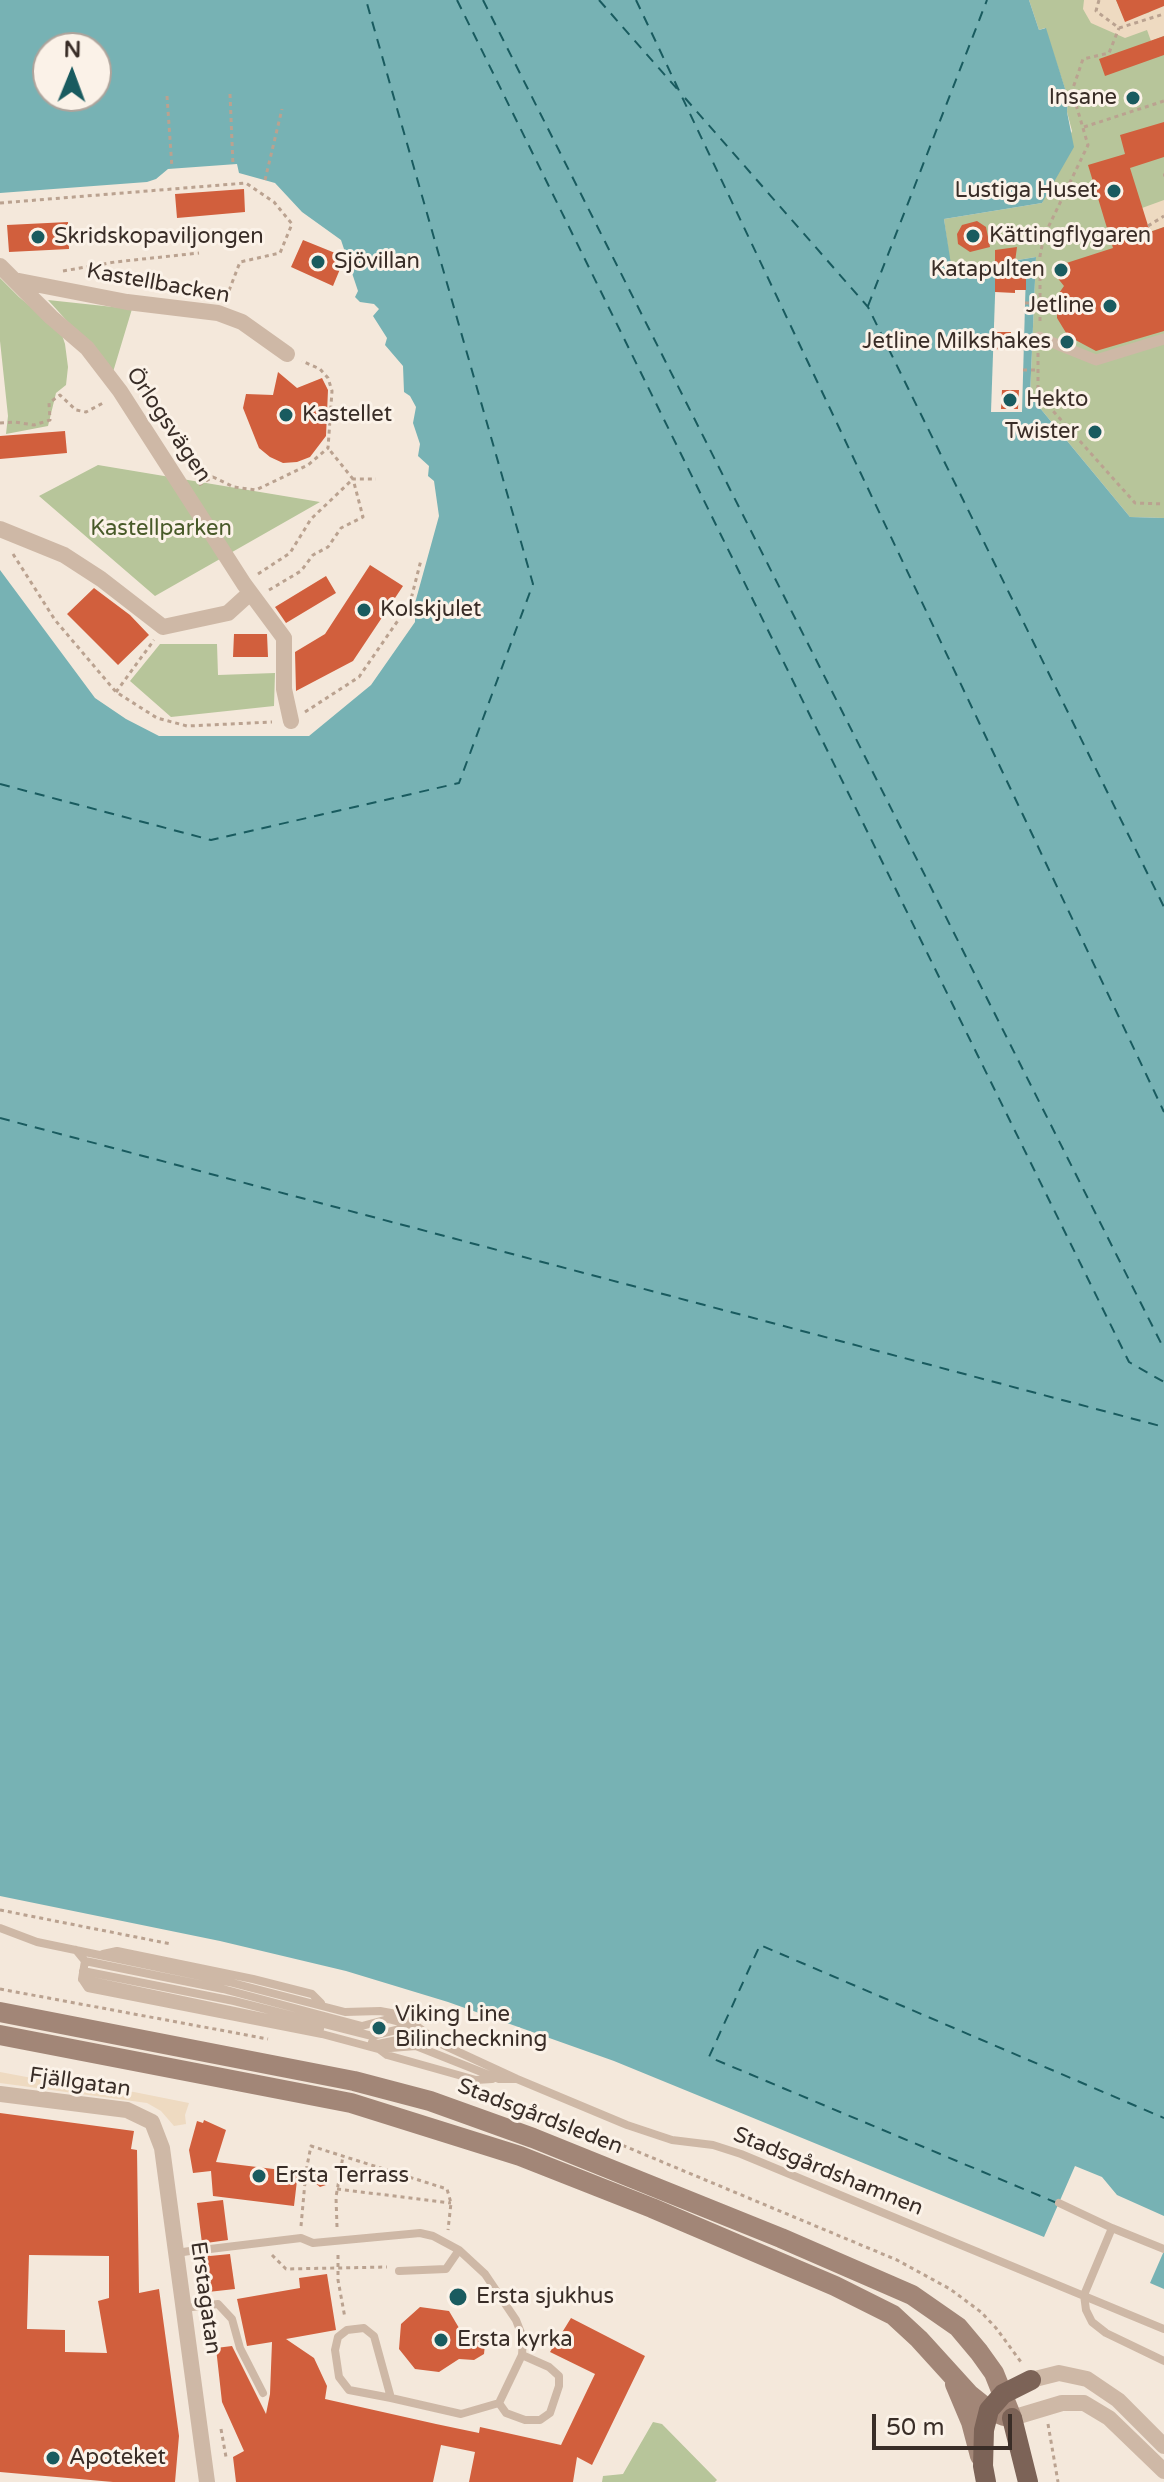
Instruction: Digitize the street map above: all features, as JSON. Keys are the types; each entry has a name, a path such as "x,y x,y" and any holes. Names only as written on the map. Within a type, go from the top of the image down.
{"main road":[{"name":"Stadsgårdsleden","path":"0,2012 354,2081 430,2101 533,2138 781,2238 912,2295 958,2327 994,2373 996,2402"},
{"name":"Stadsgårdsleden","path":"0,2035 351,2103 520,2156 835,2286 893,2315 950,2373 996,2402 1012,2418"},
{"path":"950,2373 971,2422 984,2474"},
{"path":"984,2474 984,2430 996,2402 1031,2380"},
{"path":"1012,2418 1028,2482"}],"street":[{"name":"Örlogsvägen","path":"0,266 87,348 120,391 250,592 284,638 284,689 291,721"},
{"name":"Kastellbacken","path":"12,279 127,302 218,313 242,322 287,354"},
{"path":"1039,337 1096,360 1164,339"},
{"path":"0,529 64,555 163,627 228,613 250,592"},
{"name":"Fjällgatan","path":"0,2094 127,2110 152,2122"},
{"name":"Erstagatan","path":"152,2122 162,2148 207,2482"},
{"path":"1031,2380 1059,2373 1087,2379 1118,2400 1164,2446"},
{"path":"1012,2418 1062,2403 1084,2403 1109,2418 1164,2471"}],"lane":[{"path":"0,1928 37,1942 229,1982 345,2012 380,2011 402,2015 435,2040"},
{"path":"76,1950 88,1988 322,2034 476,2080 517,2079"},
{"path":"83,1970 223,1989 362,2026 388,2019 416,2026"},
{"path":"83,1970 249,2004 372,2036 400,2029 435,2040"},
{"name":"Stadsgårdshamnen","path":"435,2040 517,2079 627,2125 672,2140 713,2145 741,2154 1164,2329"},
{"path":"378,2049 416,2046 499,2079"},
{"path":"1059,2203 1164,2249"},
{"path":"1112,2228 1084,2295 1086,2310 1092,2322 1106,2333 1164,2361"},
{"path":"210,2249 301,2238 313,2243 337,2242 420,2233 459,2250 485,2274 516,2320 523,2338 522,2355 499,2403 461,2414 349,2390 339,2377 335,2350 338,2337 347,2330 364,2328 374,2336 391,2398"},
{"path":"177,2253 196,2250"},
{"path":"399,2271 446,2269 459,2250"},
{"path":"184,2308 218,2304 232,2319 240,2348 263,2393"},
{"path":"499,2403 506,2413 525,2420 540,2420 550,2413 559,2376 549,2367 522,2355"}],"path":[{"path":"1099,0 1096,11 1119,28"},
{"path":"1119,28 1164,14"},
{"path":"1119,28 1109,53 1083,59 1072,91 1088,145 1044,236 1040,256 1038,394 1135,503 1164,504"},
{"path":"230,94 233,165"},
{"path":"167,96 172,168"},
{"path":"1083,127 1164,101"},
{"path":"265,180 282,109"},
{"path":"0,203 246,183 274,202 292,224 280,253 240,262 232,288 218,313"},
{"path":"1148,226 1164,216"},
{"path":"1006,231 1095,240 1110,238"},
{"path":"56,272 199,253"},
{"path":"1025,303 1041,303"},
{"path":"250,592 301,571 313,555 328,547 341,528 363,517 353,479 328,448 332,391 328,378 320,369 287,354"},
{"path":"1023,370 1037,370"},
{"path":"0,423 34,425 50,420 49,403 60,395 76,410 94,410 120,391"},
{"path":"186,492 213,477 234,487 256,490 308,465 328,448"},
{"path":"250,592 290,553 311,519 353,479 376,479"},
{"path":"8,547 55,620 116,692 157,718 187,726 291,721 359,677 410,603 421,560"},
{"path":"116,692 163,627"},
{"path":"0,1910 171,1944"},
{"path":"301,2238 311,2146 447,2189 451,2203 446,2242"},
{"path":"337,2242 337,2189 343,2156"},
{"path":"337,2189 451,2203"},
{"path":"257,2242 286,2269 389,2267 399,2271"},
{"path":"338,2254 337,2269 347,2330"},
{"path":"226,2457 221,2429 229,2424"}],"green space":[{"path":"1029,0 1164,0 1164,518 1130,517 1030,396 1036,257 951,271 944,219 1042,203 1072,131 1067,112 1068,98 1045,28 1039,30"},
{"path":"0,278 61,332 68,367 66,385 56,393 48,426 6,434 8,416 0,341"},
{"path":"48,300 132,309 113,372"},
{"name":"Kastellparken","path":"98,465 320,502 155,596 39,496"},
{"path":"160,644 217,644 218,675 275,673 274,706 171,717 130,681"},
{"path":"653,2422 662,2424 717,2480 602,2482 603,2476 623,2474"}],"shaded area":[{"path":"1084,0 1116,0 1124,18 1148,13 1164,3 1164,36 1151,41 1147,30 1125,38 1091,23 1083,9"},
{"path":"1164,200 1164,227 1149,232 1142,208"},
{"path":"0,2072 189,2103 186,2124 174,2126 161,2111 147,2103 0,2083"}],"water":[{"path":"0,0 1029,0 1039,30 1046,28 1068,98 1067,112 1074,147 1042,203 944,219 952,271 1036,257 1030,396 1130,517 1164,518 1164,2216 1117,2195 1102,2177 1075,2166 1044,2237 614,2061 448,2002 346,1971 220,1941 0,1896 0,570 95,698 126,719 159,736 309,736 371,685 415,622 415,603 439,516 434,481 428,476 429,466 418,456 420,444 413,423 416,407 404,392 403,366 385,345 387,338 373,316 379,309 355,297 358,291 341,240 302,212 275,183 239,173 237,164 168,169 147,182 0,193"},
{"path":"1164,2251 1164,2289 1150,2283"}],"pier":[{"path":"996,268 1026,270 1022,412 991,412"}],"building":[{"path":"1116,0 1164,0 1164,6 1125,22"},
{"path":"1164,36 1164,55 1105,76 1099,59"},
{"path":"1164,122 1164,157 1130,168 1150,232 1164,227 1164,331 1096,351 1068,336 1057,318 1057,296 1064,286 1056,276 1054,267 1113,248 1088,165 1125,154 1120,135"},
{"path":"244,189 245,212 177,218 175,194"},
{"name":"Kättingflygaren","path":"977,221 986,227 990,247 970,252 958,244 957,234 962,225"},
{"name":"Skridskopaviljongen","path":"68,222 69,249 9,252 7,225"},
{"name":"Sjövillan","path":"303,240 345,257 333,286 291,267"},
{"path":"1017,247 1014,269 1026,270 1026,290 995,292 995,250"},
{"path":"995,332 1011,332 1010,350 994,349"},
{"name":"Kastellet","path":"278,372 297,388 322,378 328,390 326,436 310,457 297,462 283,463 259,448 243,408 246,394 273,395"},
{"name":"Hekto","path":"1002,390 1019,390 1018,409 1001,409"},
{"path":"65,431 67,453 0,459 0,436"},
{"name":"Kolskjulet","path":"370,565 403,586 353,661 296,691 295,652 325,634"},
{"path":"326,576 336,593 286,623 275,607"},
{"path":"94,588 130,615 149,635 118,665 67,614"},
{"path":"234,634 267,634 268,657 233,657"},
{"path":"0,2113 134,2131 131,2149 137,2150 139,2293 159,2289 179,2436 175,2482 113,2482 0,2472","holes":["29,2255 109,2256 109,2298 98,2301 107,2353 65,2352 65,2330 27,2329"]},
{"path":"204,2120 226,2130 216,2162 298,2172 294,2206 213,2196 211,2171 193,2173 189,2150 197,2121 203,2123"},
{"path":"323,2169 329,2173 330,2180 320,2187 309,2178 316,2170"},
{"path":"223,2200 228,2240 206,2243 203,2251 210,2256 230,2254 235,2289 208,2292 197,2203"},
{"path":"327,2274 336,2330 286,2339 314,2358 327,2386 325,2399 479,2433 480,2427 561,2445 595,2374 550,2352 571,2318 645,2356 592,2465 577,2457 573,2482 469,2482 475,2452 441,2445 433,2482 236,2482 233,2457 244,2451 222,2402 216,2348 232,2346 266,2414 272,2342 247,2346 237,2299 300,2288 299,2278"},
{"name":"Ersta kyrka","path":"420,2307 449,2311 462,2333 478,2335 485,2344 484,2354 474,2360 459,2359 439,2372 415,2369 399,2349 401,2324"}],"ferry route":[{"path":"0,784 211,840 459,783 533,584 366,0"},
{"path":"457,0 1129,1362 1164,1382"},
{"path":"483,0 1164,1349"},
{"path":"599,0 678,90"},
{"path":"636,0 1164,1112"},
{"path":"868,306 987,0"},
{"path":"685,98 868,307 1164,907"},
{"path":"0,1118 1164,1427"},
{"path":"1057,2203 709,2057 760,1945 1164,2118"}],"place":[{"name":"Insane","path":"1133,98"},
{"name":"Lustiga Huset","path":"1114,191"},
{"name":"Kättingflygaren","path":"973,236"},
{"name":"Skridskopaviljongen","path":"38,237"},
{"name":"Sjövillan","path":"318,262"},
{"name":"Katapulten","path":"1061,270"},
{"name":"Jetline","path":"1110,306"},
{"name":"Jetline Milkshakes","path":"1067,342"},
{"name":"Hekto","path":"1010,400"},
{"name":"Kastellet","path":"286,415"},
{"name":"Twister","path":"1095,432"},
{"name":"Kolskjulet","path":"364,610"},
{"name":"Viking Line Bilincheckning","path":"379,2028"},
{"name":"Ersta Terrass","path":"259,2176"},
{"name":"Ersta sjukhus","path":"458,2297"},
{"name":"Ersta kyrka","path":"441,2340"},
{"name":"Apoteket","path":"53,2458"}]}
